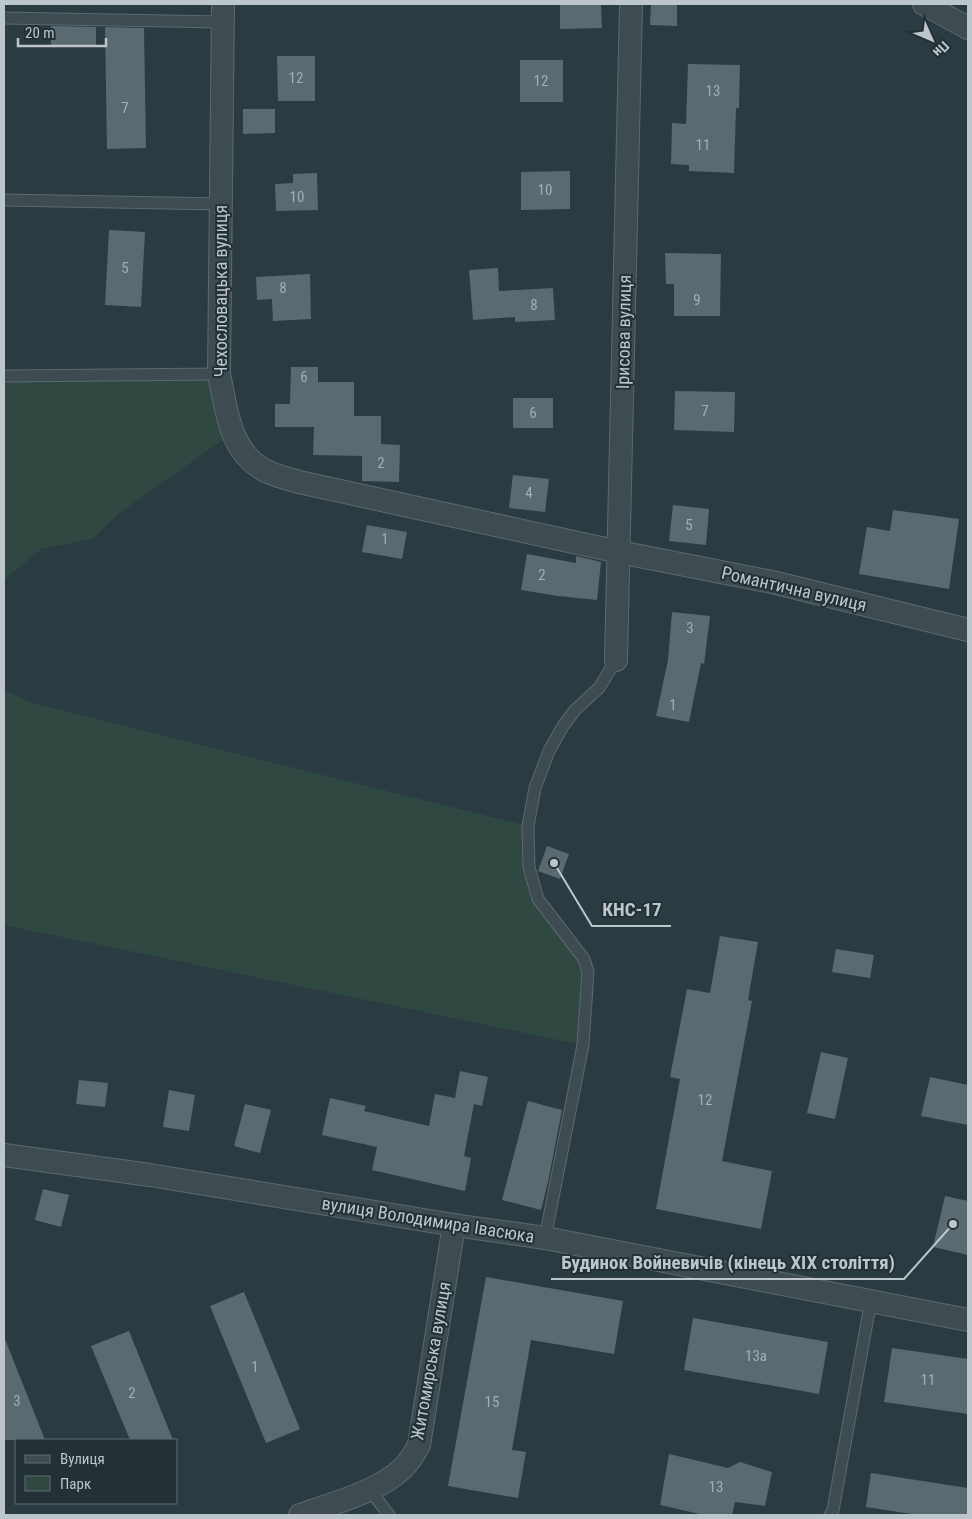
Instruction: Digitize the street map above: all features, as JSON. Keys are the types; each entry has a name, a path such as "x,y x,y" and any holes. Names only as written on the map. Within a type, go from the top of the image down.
{"street":[{"name":"Ірисова вулиця","path":"616,660 631,4"},
{"path":"924,4 968,28"},
{"name":"Чехословацька вулиця","path":"223,13 219,374 231,434 246,457 266,471 299,482 619,552"},
{"name":"Романтична вулиця","path":"619,552 772,582 968,630"},
{"name":"вулиця Володимира Івасюка","path":"4,1155 150,1174 454,1225 545,1238 968,1320"},
{"name":"Житомирська вулиця","path":"300,1515 370,1490 390,1478 408,1463 419,1445 454,1225"}],"lane":[{"path":"4,18 223,13"},
{"path":"4,200 221,204"},
{"path":"4,376 219,374"},
{"path":"545,1238 583,1045 588,972 584,959 538,899 528,867 528,826 535,788 549,751 563,726 575,710 599,688 616,660"},
{"path":"834,1514 871,1300"},
{"path":"370,1490 389,1515"}],"green space":[{"path":"219,374 231,434 118,514 92,539 41,549 4,580 4,376"},
{"path":"4,690 32,703 528,826 538,899 584,959 583,1045 4,925"}],"building":[{"path":"560,4 601,4 602,28 560,29"},
{"path":"651,4 677,4 677,26 650,25"},
{"path":"51,26 96,27 96,47 51,47"},
{"path":"105,27 144,28 146,148 107,149"},
{"path":"277,56 315,56 315,101 278,101"},
{"path":"520,60 563,60 563,102 520,102"},
{"path":"688,64 740,65 739,108 736,108 734,173 689,171 689,165 671,164 672,123 686,124"},
{"path":"243,109 275,109 275,133 243,134"},
{"path":"570,171 570,209 521,210 521,172"},
{"path":"317,173 318,210 276,211 275,184 293,183 293,174"},
{"path":"109,230 145,232 141,307 105,305"},
{"path":"665,253 721,254 720,316 674,316 674,284 666,284"},
{"path":"498,268 499,291 553,288 555,320 515,322 515,317 473,320 469,270"},
{"path":"310,274 311,319 273,321 272,299 257,300 256,277"},
{"path":"291,367 318,367 318,382 354,382 354,416 381,416 381,444 400,445 399,482 362,481 362,456 313,455 314,427 275,427 275,404 290,404"},
{"path":"675,391 735,392 734,432 674,430"},
{"path":"513,398 553,398 553,428 513,428"},
{"path":"513,475 549,479 545,512 509,508"},
{"path":"673,505 709,509 706,545 669,541"},
{"path":"893,510 959,519 949,589 859,574 867,527 890,531"},
{"path":"367,525 407,532 402,559 362,552"},
{"path":"527,554 576,563 576,556 601,562 597,600 521,590"},
{"path":"672,612 710,616 704,664 701,663 689,722 656,716 668,660"},
{"path":"547,846 569,854 560,879 538,871"},
{"path":"720,936 758,942 748,1000 752,1001 722,1161 772,1171 761,1229 656,1209 680,1079 670,1077 687,989 710,993"},
{"path":"836,949 874,955 870,978 832,972"},
{"path":"821,1052 848,1058 835,1119 807,1113"},
{"path":"460,1071 488,1077 482,1106 474,1104 464,1156 471,1158 465,1191 372,1170 377,1147 322,1135 330,1098 366,1106 364,1111 429,1126 435,1094 455,1098"},
{"path":"930,1077 968,1085 968,1125 921,1116"},
{"path":"79,1080 108,1083 105,1107 76,1104"},
{"path":"169,1090 195,1095 189,1131 163,1127"},
{"path":"528,1101 562,1110 541,1210 502,1200"},
{"path":"245,1104 271,1110 260,1153 234,1146"},
{"path":"43,1189 69,1195 61,1227 35,1220"},
{"path":"945,1196 968,1201 968,1255 933,1247"},
{"path":"486,1277 623,1301 614,1354 531,1340 512,1450 526,1452 518,1498 448,1486"},
{"path":"244,1292 300,1429 266,1443 210,1306"},
{"path":"693,1318 828,1342 819,1394 684,1370"},
{"path":"129,1331 173,1439 130,1439 91,1346"},
{"path":"4,1339 5,1339 45,1439 4,1440"},
{"path":"892,1348 968,1359 968,1414 884,1402"},
{"path":"669,1454 728,1468 740,1462 772,1472 765,1506 735,1502 732,1515 704,1515 660,1505"},
{"path":"871,1473 968,1488 968,1515 918,1515 866,1507"}],"place":[{"name":"КНС-17","path":"554,863"},
{"name":"Будинок Войневичів (кінець ХІХ століття)","path":"953,1224"}]}
